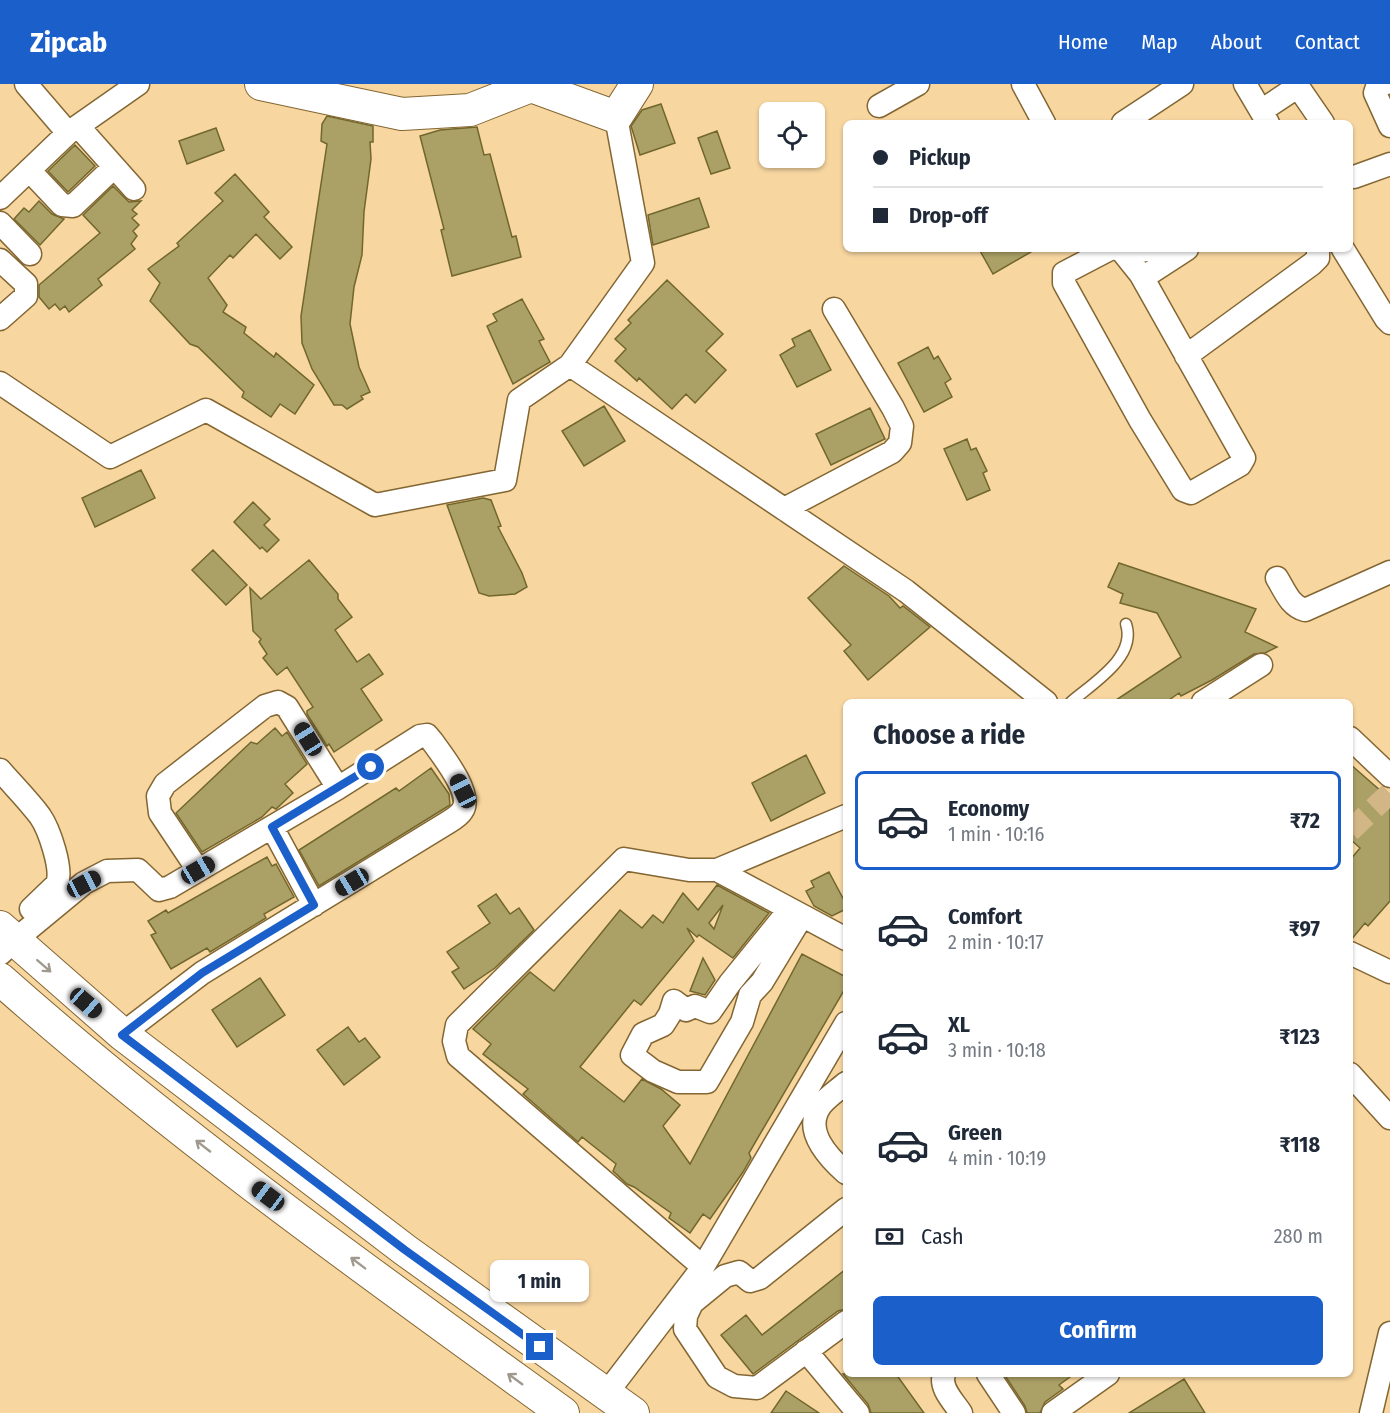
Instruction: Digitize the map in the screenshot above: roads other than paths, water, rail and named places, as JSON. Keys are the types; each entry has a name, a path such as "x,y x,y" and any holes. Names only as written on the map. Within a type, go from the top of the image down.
{"street":[{"path":"26,84 114,167 134,189"},
{"path":"0,198 73,129 138,84"},
{"path":"261,84 402,114 470,110 531,87 616,117"},
{"path":"0,383 110,458 206,410 375,505 505,480 519,400 570,365 643,264 616,117 637,84"},
{"path":"879,106 918,84"},
{"path":"1023,84 1042,120"},
{"path":"1128,120 1182,84"},
{"path":"1245,84 1265,117 1291,91 1301,91 1321,120"},
{"path":"1384,84 1377,87 1375,93 1390,126"},
{"path":"1353,173 1390,164"},
{"path":"29,170 62,205 73,206 114,167"},
{"path":"0,223 30,254"},
{"path":"1104,252 1064,273 1064,283 1140,420 1183,490 1191,493 1240,465 1244,458 1141,275 1123,252"},
{"path":"1141,275 1150,273 1182,252"},
{"path":"1186,356 1312,264 1318,258 1318,252"},
{"path":"1345,252 1390,323"},
{"path":"0,260 26,284 26,296 0,318"},
{"path":"784,510 892,452 900,443 902,426 894,408 834,309"},
{"path":"570,365 906,591 1042,699"},
{"path":"1277,578 1296,608 1305,610 1390,572"},
{"path":"1208,699 1261,665"},
{"path":"198,870 160,813 158,796 165,784 266,706 278,702 287,707 338,788"},
{"path":"5,938 107,871 138,870 159,890 170,887 338,788 420,735 427,735 458,779 465,802 463,811 202,973 122,1035"},
{"path":"1353,741 1390,776"},
{"path":"0,770 41,817 57,857 60,878 5,938"},
{"path":"703,1267 458,1056 454,1041 457,1025 624,859 689,870 717,870 843,817"},
{"path":"272,827 314,905"},
{"path":"717,870 843,937"},
{"path":"796,912 762,982 750,995 742,1022 707,1082 678,1082 653,1071 632,1054 643,1034 663,1025 674,1001 686,1010 695,1006 710,1012 730,983 796,912"},
{"path":"5,938 122,1035 405,1250 633,1413"},
{"path":"1353,954 1390,972"},
{"path":"0,979 62,1034 237,1173 556,1411 578,1374"},
{"path":"606,1394 703,1267 843,1028"},
{"path":"1353,1077 1390,1118"},
{"path":"843,1086 821,1104 814,1116 819,1144 843,1170"},
{"path":"237,1173 264,1143"},
{"path":"843,1211 760,1278 750,1281 739,1272 725,1276 692,1303 686,1316 685,1329 717,1377 734,1386 757,1388 843,1324"},
{"path":"1371,1413 1390,1333"},
{"path":"806,1351 858,1413"},
{"path":"943,1377 944,1389 961,1413"},
{"path":"990,1377 1014,1413"},
{"path":"1053,1413 1104,1377"}],"lane":[{"path":"1075,699 1113,667 1125,650 1130,636 1126,624"}],"tunnel":[{"path":"1353,828 1390,793"}]}
